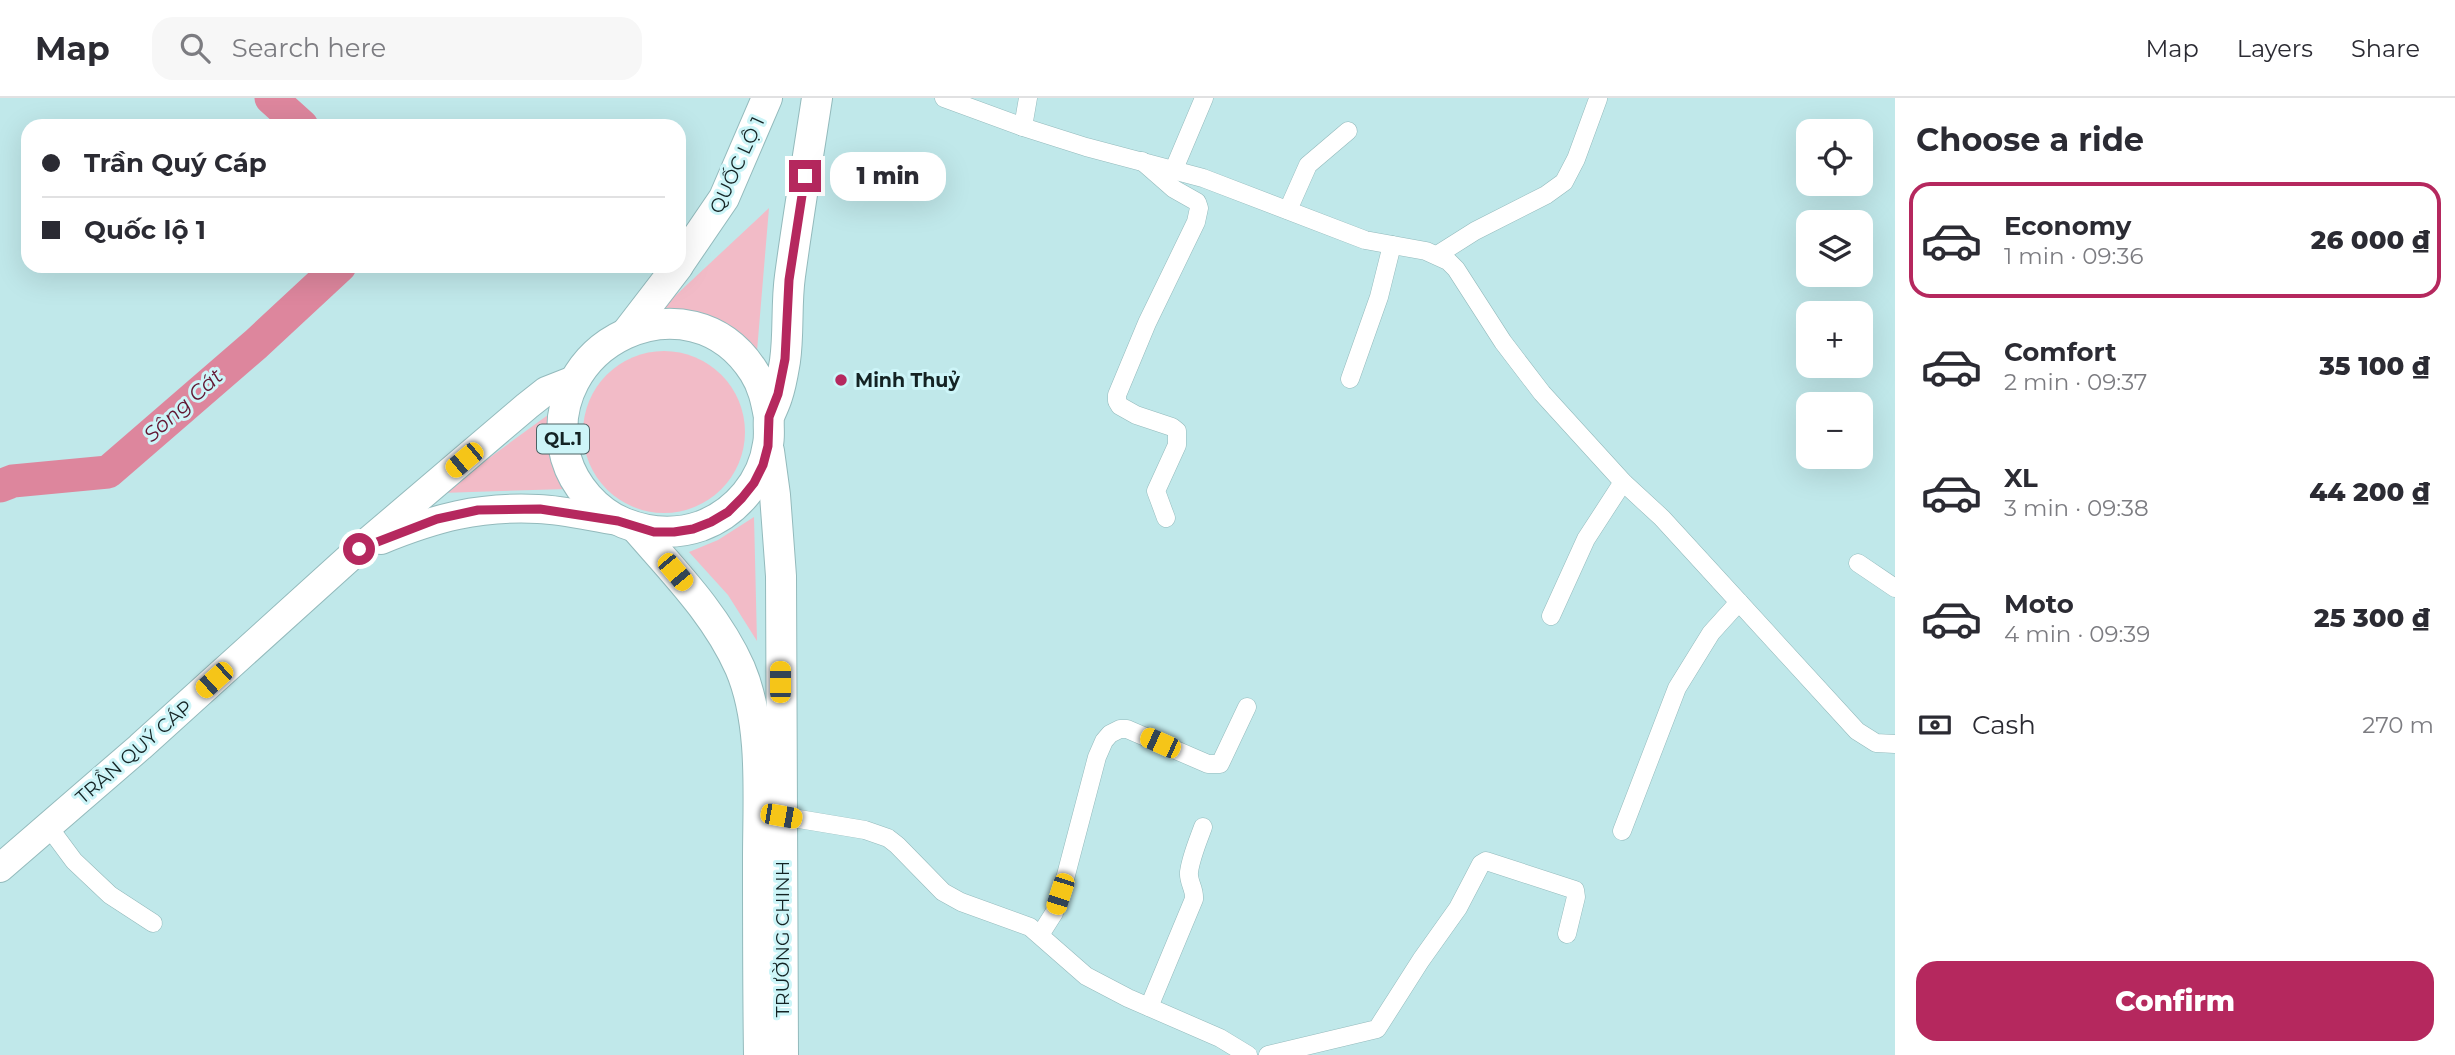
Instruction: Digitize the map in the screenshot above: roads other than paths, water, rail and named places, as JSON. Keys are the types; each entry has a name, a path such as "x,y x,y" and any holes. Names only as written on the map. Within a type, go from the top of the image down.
{"highway":[{"name":"QUỐC LỘ 1","path":"686,253 724,198 768,98"},
{"name":"QL.1","path":"769,417 778,394 785,359 789,280 817,98"},
{"name":"QUỐC LỘ 1","path":"628,331 672,273"},
{"name":"QL.1","path":"675,324 698,329 720,339 739,354 754,372 764,394 769,417 768,446 763,465 742,498 728,512 702,525 674,532 654,532 627,524 601,510 575,479 563,440 566,400 574,380 591,357 628,331 651,325 675,324"},
{"name":"TRƯỜNG CHINH","path":"768,446 781,576 783,1055"},
{"name":"TRƯỜNG CHINH","path":"627,524 701,604 727,643 748,690 758,787 758,1055"}],"main road":[{"name":"TRẦN QUÝ CÁP","path":"0,868 140,747 359,549 546,391 574,380"},
{"name":"TRẦN QUÝ CÁP","path":"359,549 437,519 478,510 540,509 627,524"}],"street":[{"path":"944,98 1086,147 1174,169 1353,236 1437,255 1457,270 1503,342 1542,393 1623,482 1662,519 1857,731 1876,743 1895,744"},
{"path":"1023,127 1028,98"},
{"path":"1174,169 1204,98"},
{"path":"1437,255 1475,231 1546,195 1564,182 1576,159 1598,99"},
{"path":"1288,210 1308,165 1320,152 1348,131"},
{"path":"1140,160 1174,189 1197,202 1199,208 1196,222 1147,323 1117,395 1117,401 1126,410 1177,431 1177,444 1156,491 1166,518"},
{"path":"1350,379 1379,297 1392,245"},
{"path":"1551,616 1586,539 1623,482"},
{"path":"1858,563 1895,588"},
{"path":"1622,831 1677,688 1711,633 1739,602"},
{"path":"1040,935 1054,913 1088,786 1104,741 1110,734 1127,729 1208,764 1220,764 1247,707"},
{"path":"781,816 866,830 888,838 943,892 961,902 1030,927 1086,976 1220,1038 1248,1055"},
{"path":"48,827 74,861 101,886 153,923"},
{"path":"1149,1007 1194,900 1195,892 1189,872 1203,827"},
{"path":"1268,1055 1377,1029 1458,908 1481,864 1486,861 1576,890 1567,934"}],"waterway":[{"name":"Sông Cát","path":"271,98 294,119"},
{"name":"Sông Cát","path":"0,486 13,481 108,472 256,344 332,273"}],"place":[{"name":"Minh Thuỷ","path":"841,380"}]}
